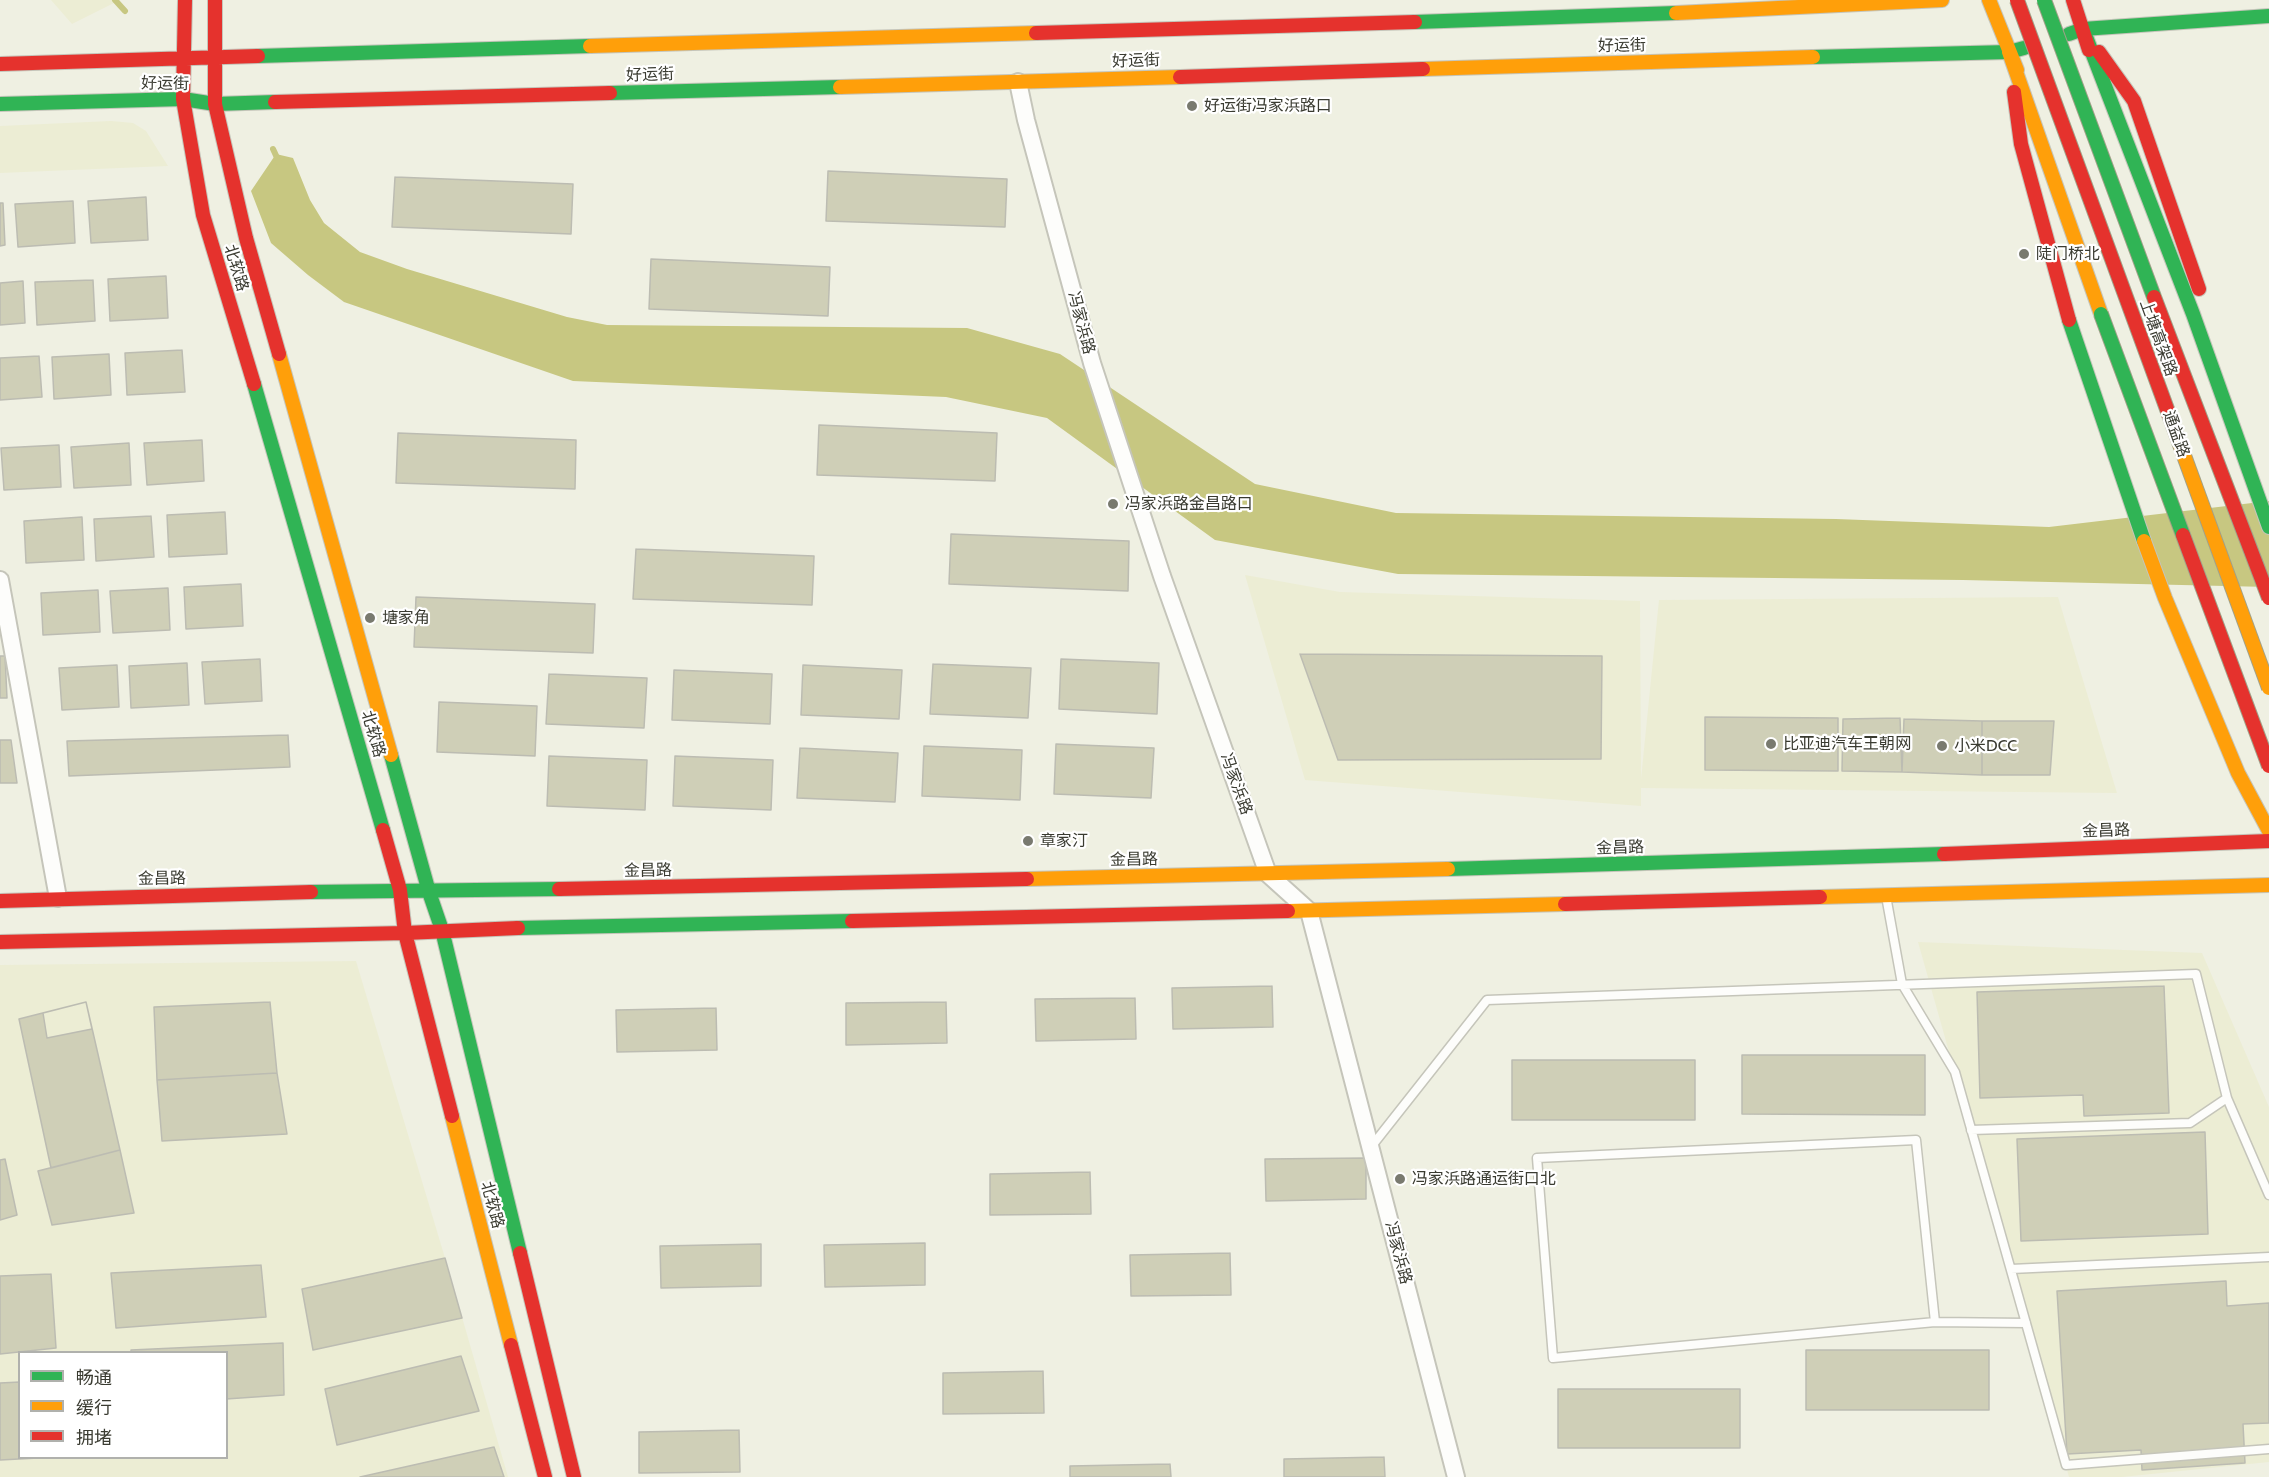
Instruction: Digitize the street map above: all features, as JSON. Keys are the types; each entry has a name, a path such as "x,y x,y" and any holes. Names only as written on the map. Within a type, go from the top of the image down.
{"main road":[{"name":"北软路","path":"185,0 183,99 203,215 295,522 400,890 405,933 545,1477"},
{"name":"北软路","path":"215,0 215,104 246,238 429,892 442,930 574,1477"},
{"name":"好运街","path":"0,64 1602,16 1942,0"},
{"name":"通益路","path":"1989,0 2009,52 2061,166 2263,723 2269,785"},
{"name":"上塘高架路","path":"2017,0 2269,688"},
{"name":"上塘高架路","path":"2044,0 2200,421 2269,598"},
{"path":"2073,0 2193,314 2269,527"},
{"name":"好运街","path":"0,104 183,99 215,104 2009,52 2083,29 2269,16"},
{"path":"2083,29 2134,101 2256,450"},
{"path":"2083,29 2105,107 2269,560"},
{"path":"2009,52 2101,314 2269,766"},
{"path":"2009,52 2021,144 2063,302 2165,598 2238,773 2269,831"},
{"name":"金昌路","path":"0,901 400,890 429,892 1268,874 1778,860 2269,841"},
{"path":"0,942 1309,911 2269,885"}],"street":[{"name":"冯家浜路","path":"1018,81 1026,120 1092,363 1130,482 1268,874 1309,911 1456,1477"},
{"path":"0,580 58,898"}],"lane":[{"path":"1886,896 1902,984 1955,1072 2066,1466 2269,1449"},
{"path":"1371,1148 1487,1000 2196,974 2227,1098 2269,1195"},
{"path":"1971,1130 2190,1123 2227,1098"},
{"path":"1935,1322 1916,1140 1537,1158 1553,1358 1935,1322 2026,1323"},
{"path":"2011,1269 2269,1257"}],"shaded area":[{"path":"51,0 120,0 72,24"},
{"path":"111,121 133,123 146,131 168,166 0,173 0,126"},
{"path":"276,154 293,158 310,200 324,223 360,252 407,269 567,317 607,325 967,328 1060,354 1255,484 1396,513 1836,519 2049,527 2269,501 2269,587 1963,580 1398,574 1215,540 1047,418 946,397 573,381 344,302 271,243 251,191"},
{"path":"1245,575 1340,592 1640,601 1641,779 1659,600 2058,597 2117,793 1641,788 1641,806 1305,780"},
{"path":"1918,942 2202,953 2269,1107 2269,1462 2122,1477 2069,1477"},
{"path":"356,961 508,1477 0,1477 0,965"}],"building":[{"path":"828,171 1007,179 1005,227 826,221"},
{"path":"395,177 573,184 571,234 392,227"},
{"path":"146,197 148,240 91,243 88,201"},
{"path":"73,201 75,243 18,247 15,204"},
{"path":"0,203 3,203 5,245 0,246"},
{"path":"651,259 830,267 828,316 649,309"},
{"path":"166,276 168,318 110,321 108,279"},
{"path":"93,280 95,321 37,325 35,282"},
{"path":"23,281 25,323 0,325 0,283"},
{"path":"182,350 185,392 127,395 125,353"},
{"path":"109,354 111,395 54,399 52,357"},
{"path":"39,356 42,397 0,400 0,358"},
{"path":"819,425 997,433 995,481 817,475"},
{"path":"398,433 576,440 575,489 396,483"},
{"path":"202,440 204,481 147,485 144,443"},
{"path":"129,443 131,485 74,488 71,447"},
{"path":"59,445 61,487 4,490 1,448"},
{"path":"225,512 227,554 169,557 167,515"},
{"path":"151,516 154,557 96,561 94,519"},
{"path":"82,517 84,560 26,563 24,521"},
{"path":"951,534 1129,541 1128,591 949,584"},
{"path":"636,549 814,556 812,605 633,599"},
{"path":"241,584 243,626 186,629 184,587"},
{"path":"168,588 170,630 113,633 110,591"},
{"path":"98,590 100,632 43,635 41,593"},
{"path":"416,597 595,604 593,653 414,647"},
{"path":"1300,654 1602,656 1601,759 1338,760"},
{"path":"0,656 5,656 7,698 0,698"},
{"path":"260,659 262,701 205,704 202,662"},
{"path":"1061,659 1159,663 1157,714 1059,709"},
{"path":"187,663 189,705 131,708 129,666"},
{"path":"933,664 1031,668 1028,718 930,714"},
{"path":"117,665 119,707 62,710 59,668"},
{"path":"803,665 902,670 899,719 801,715"},
{"path":"674,670 772,674 770,724 672,720"},
{"path":"549,674 647,678 644,728 546,724"},
{"path":"439,702 537,706 535,756 437,752"},
{"name":"比亚迪汽车王朝网","path":"1705,717 1838,718 1838,771 1705,770"},
{"path":"1900,718 1902,772 1842,771 1843,719"},
{"name":"小米DCC","path":"1904,719 1982,721 1982,775 1902,772"},
{"path":"1982,721 2054,721 2050,775 1982,775"},
{"path":"288,735 290,767 69,776 67,741"},
{"path":"0,740 11,740 17,783 0,783"},
{"path":"1056,744 1154,748 1151,798 1054,794"},
{"path":"924,746 1022,750 1020,800 922,796"},
{"path":"800,748 898,753 895,802 797,798"},
{"path":"549,756 647,760 645,810 547,806"},
{"path":"675,756 773,760 771,810 673,806"},
{"path":"1272,986 1273,1027 1173,1029 1172,988"},
{"path":"2164,986 2169,1113 2084,1116 2083,1095 1980,1098 1977,992"},
{"path":"1135,998 1136,1039 1036,1041 1035,999"},
{"path":"86,1002 120,1150 51,1168 19,1019"},
{"path":"86,1002 92,1029 47,1038 43,1013"},
{"path":"270,1002 277,1073 157,1080 154,1007"},
{"path":"946,1002 947,1043 846,1045 846,1003"},
{"path":"716,1008 717,1050 617,1052 616,1010"},
{"path":"1742,1055 1925,1055 1925,1115 1742,1114"},
{"path":"1512,1060 1695,1060 1695,1120 1512,1120"},
{"path":"277,1073 287,1134 162,1141 157,1080"},
{"path":"2205,1132 2208,1234 2021,1241 2017,1139"},
{"path":"120,1150 134,1213 52,1225 38,1171"},
{"path":"1366,1158 1366,1199 1266,1201 1265,1159"},
{"path":"5,1159 17,1215 0,1220 0,1160"},
{"path":"1090,1172 1091,1214 990,1215 990,1174"},
{"path":"925,1243 925,1285 825,1287 824,1245"},
{"path":"761,1244 761,1286 661,1288 660,1246"},
{"path":"1230,1253 1231,1295 1131,1296 1130,1255"},
{"path":"445,1258 462,1318 313,1350 302,1289"},
{"path":"261,1265 266,1317 116,1328 111,1273"},
{"path":"51,1274 56,1348 0,1354 0,1276"},
{"path":"2226,1281 2227,1306 2269,1303 2269,1423 2243,1424 2245,1463 2142,1470 2141,1450 2067,1454 2057,1291"},
{"path":"283,1343 284,1395 228,1399 228,1351 131,1350"},
{"path":"1806,1350 1989,1350 1989,1410 1806,1410"},
{"path":"461,1356 479,1411 337,1445 325,1389"},
{"path":"1043,1371 1044,1413 943,1414 943,1373"},
{"path":"18,1382 19,1459 0,1460 0,1383"},
{"path":"1558,1389 1740,1389 1740,1448 1558,1448"},
{"path":"739,1430 740,1472 639,1473 639,1432"},
{"path":"494,1447 504,1477 360,1477"},
{"path":"1384,1457 1385,1477 1284,1477 1284,1459"},
{"path":"1170,1464 1171,1477 1070,1477 1070,1466"}],"waterway":[{"path":"115,0 125,11"},
{"path":"273,149 279,162"}],"traffic: fast":[{"path":"2044,0 2154,297"},
{"path":"1415,22 1676,13"},
{"path":"2069,34 2083,29 2269,16"},
{"path":"2083,29 2193,314 2269,527"},
{"path":"258,56 590,46"},
{"path":"1813,57 2009,52 2024,48"},
{"path":"610,93 840,87"},
{"path":"0,104 183,99 215,104 275,102"},
{"path":"2101,314 2183,535"},
{"path":"2069,320 2144,541"},
{"path":"254,384 383,830"},
{"path":"391,755 429,892 442,930 520,1253"},
{"path":"1448,869 1944,854"},
{"path":"311,892 559,889"},
{"path":"518,928 852,921"}],"traffic: slow":[{"path":"1676,13 1942,0"},
{"path":"1989,0 2017,70"},
{"path":"590,46 1036,33"},
{"path":"2009,52 2101,314"},
{"path":"1423,69 1813,57"},
{"path":"840,87 1180,77"},
{"path":"279,354 391,755"},
{"path":"2171,420 2269,688"},
{"path":"2144,541 2165,598 2238,773 2269,831"},
{"path":"1027,879 1448,869"},
{"path":"1820,897 2269,885"},
{"path":"1288,911 1565,904"},
{"path":"452,1116 511,1345"}],"traffic: jam":[{"path":"185,0 183,99 203,215 254,384"},
{"path":"215,0 215,104 246,238 279,354"},
{"path":"2017,0 2171,420"},
{"path":"2073,0 2089,50"},
{"path":"1036,33 1415,22"},
{"path":"2099,52 2134,101 2199,289"},
{"path":"0,64 258,56"},
{"path":"1180,77 1423,69"},
{"path":"2014,92 2021,144 2069,320"},
{"path":"275,102 610,93"},
{"path":"2154,297 2269,598"},
{"path":"2183,535 2269,766"},
{"path":"383,830 400,890 405,933 452,1116"},
{"path":"1944,854 2269,841"},
{"path":"559,889 1027,879"},
{"path":"0,901 311,892"},
{"path":"1565,904 1820,897"},
{"path":"852,921 1288,911"},
{"path":"0,942 405,933 518,928"},
{"path":"520,1253 574,1477"},
{"path":"511,1345 545,1477"}],"place":[{"name":"好运街冯家浜路口","path":"1192,106"},
{"name":"陡门桥北","path":"2024,254"},
{"name":"冯家浜路金昌路口","path":"1113,504"},
{"name":"塘家角","path":"370,618"},
{"name":"比亚迪汽车王朝网","path":"1771,744"},
{"name":"小米DCC","path":"1942,746"},
{"name":"章家汀","path":"1028,841"},
{"name":"冯家浜路通运街口北","path":"1400,1179"}]}
